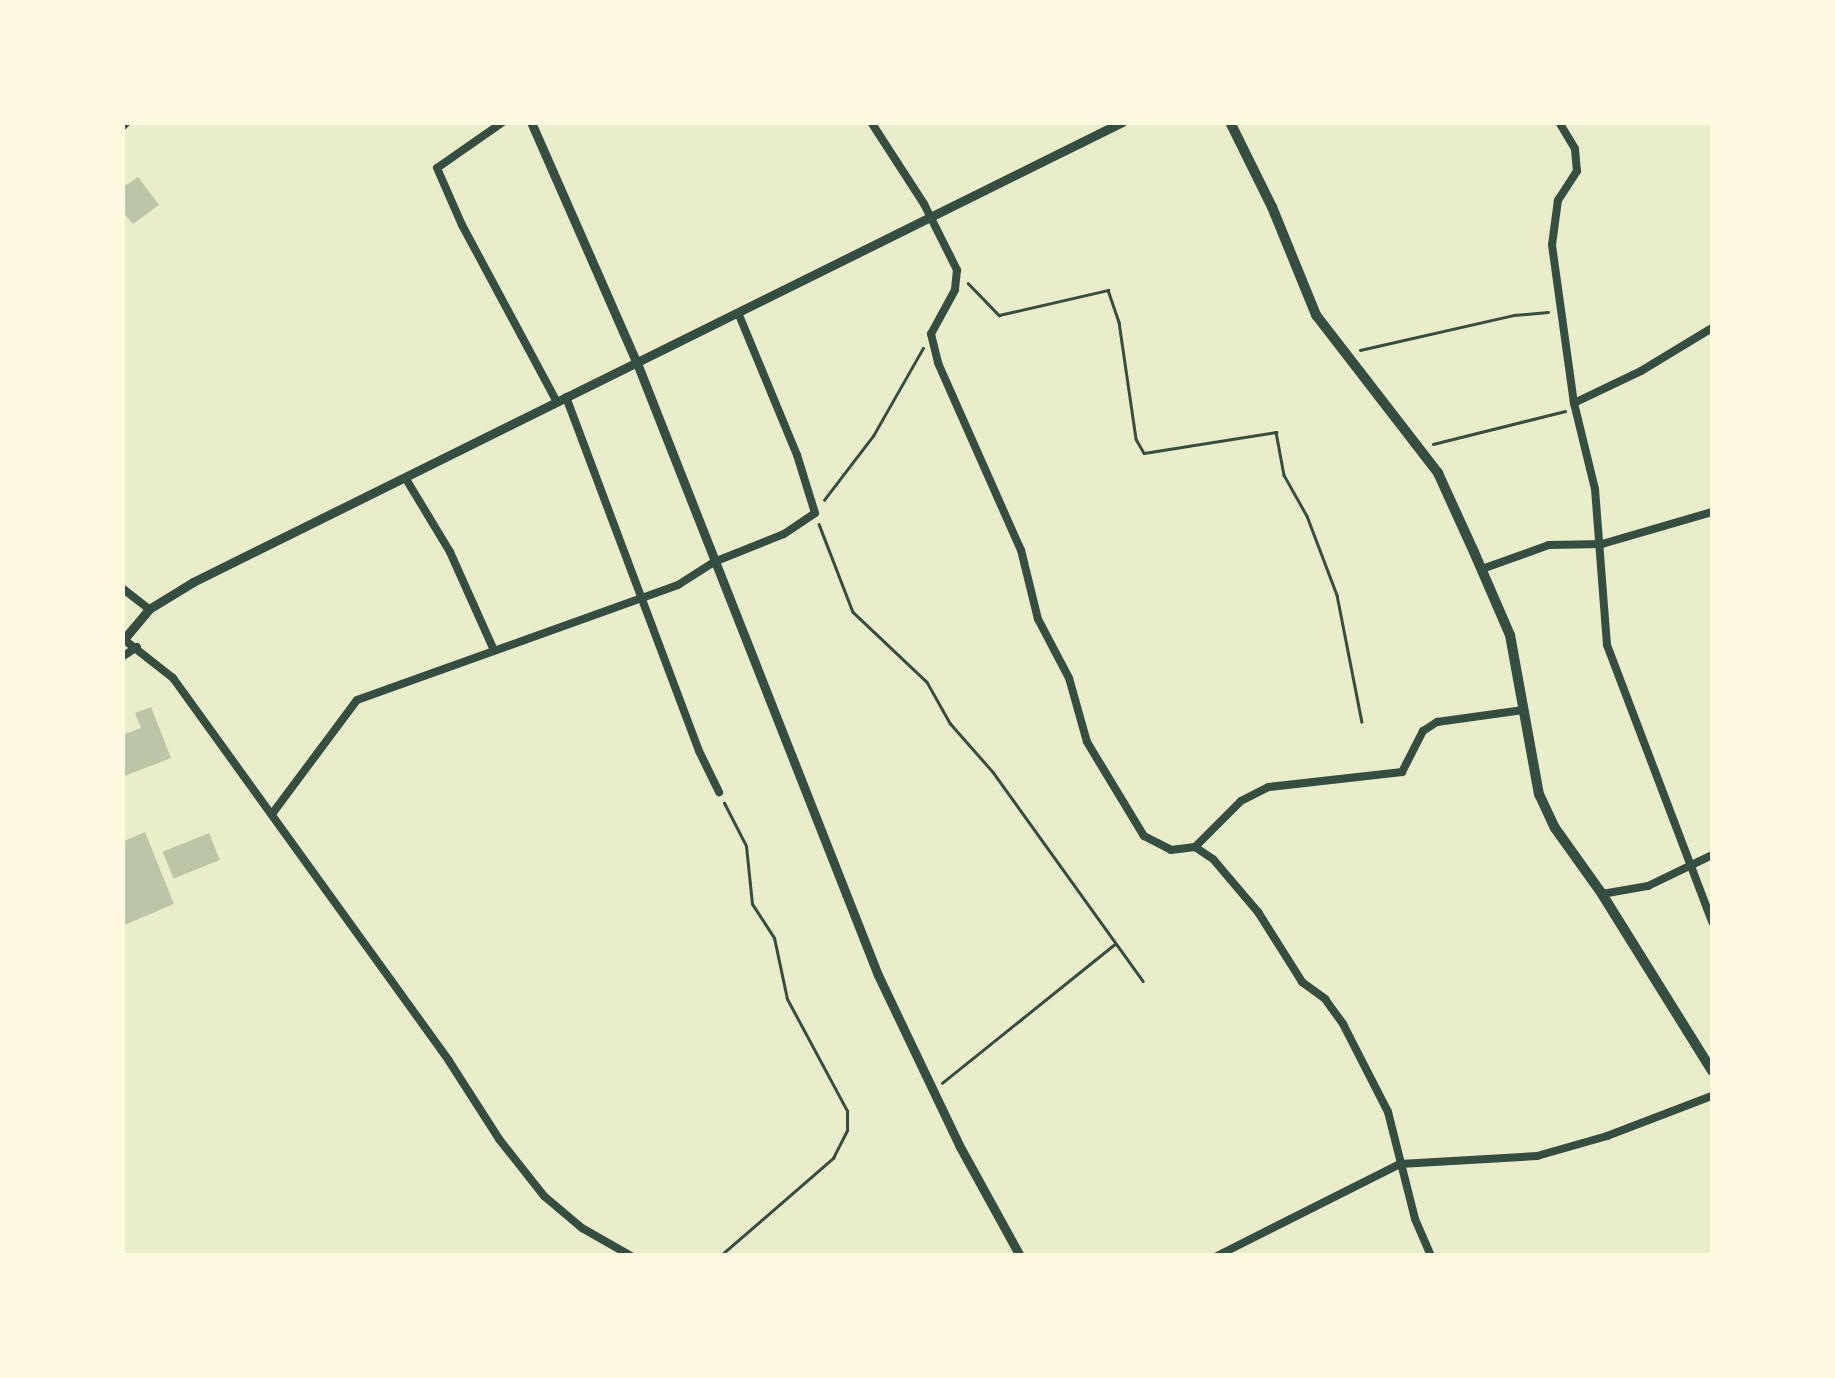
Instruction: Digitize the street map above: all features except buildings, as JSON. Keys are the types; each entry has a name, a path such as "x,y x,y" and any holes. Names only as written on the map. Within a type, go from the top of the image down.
{"main road":[{"path":"1230,122 1272,207 1316,315 1438,473 1510,635 1539,794 1555,828 1602,894 1712,1071"}],"street":[{"path":"504,122 437,168 462,225 562,400 644,599 699,751 719,792"},
{"path":"531,122 636,363 878,975 932,1091 1020,1256"},
{"path":"871,122 891,148 957,270 955,290 932,334 938,363 1021,550 1038,620 1069,678 1087,742 1144,836 1171,850 1195,848 1213,859 1302,982 1325,999 1343,1024 1388,1112 1415,1219 1431,1256"},
{"path":"631,1256 582,1228 544,1196 499,1140 449,1061 173,678 124,638 148,609 193,582 740,315 1122,122"},
{"path":"1559,122 1575,149 1577,171 1558,200 1552,245 1574,403 1586,440 1602,544 1607,645 1712,922"},
{"path":"272,814 356,700 493,648 644,599 678,585 714,562 784,534 814,513 797,455 740,315"},
{"path":"1574,403 1640,371 1712,328"},
{"path":"406,478 450,552 493,648"},
{"path":"1482,569 1550,545 1602,544 1712,512"},
{"path":"122,588 148,609"},
{"path":"122,657 137,647"},
{"path":"1195,848 1241,801 1270,786 1402,772 1424,731 1437,722 1523,710"},
{"path":"1602,894 1648,886 1712,855"},
{"path":"1217,1256 1400,1164 1537,1156 1607,1136 1712,1096"}],"path":[{"path":"957,270 999,316 1108,290 1119,322 1136,438 1144,453 1276,432 1284,476 1307,516 1337,596 1362,722"},
{"path":"1344,354 1514,315 1559,312"},
{"path":"932,334 873,436 814,513 853,612 927,682 950,722 993,772 1143,982"},
{"path":"1419,446 1561,415 1574,403"},
{"path":"719,792 746,846 752,904 774,938 787,999 847,1111 847,1130 833,1158 720,1256"},
{"path":"932,1091 1116,943"}]}
